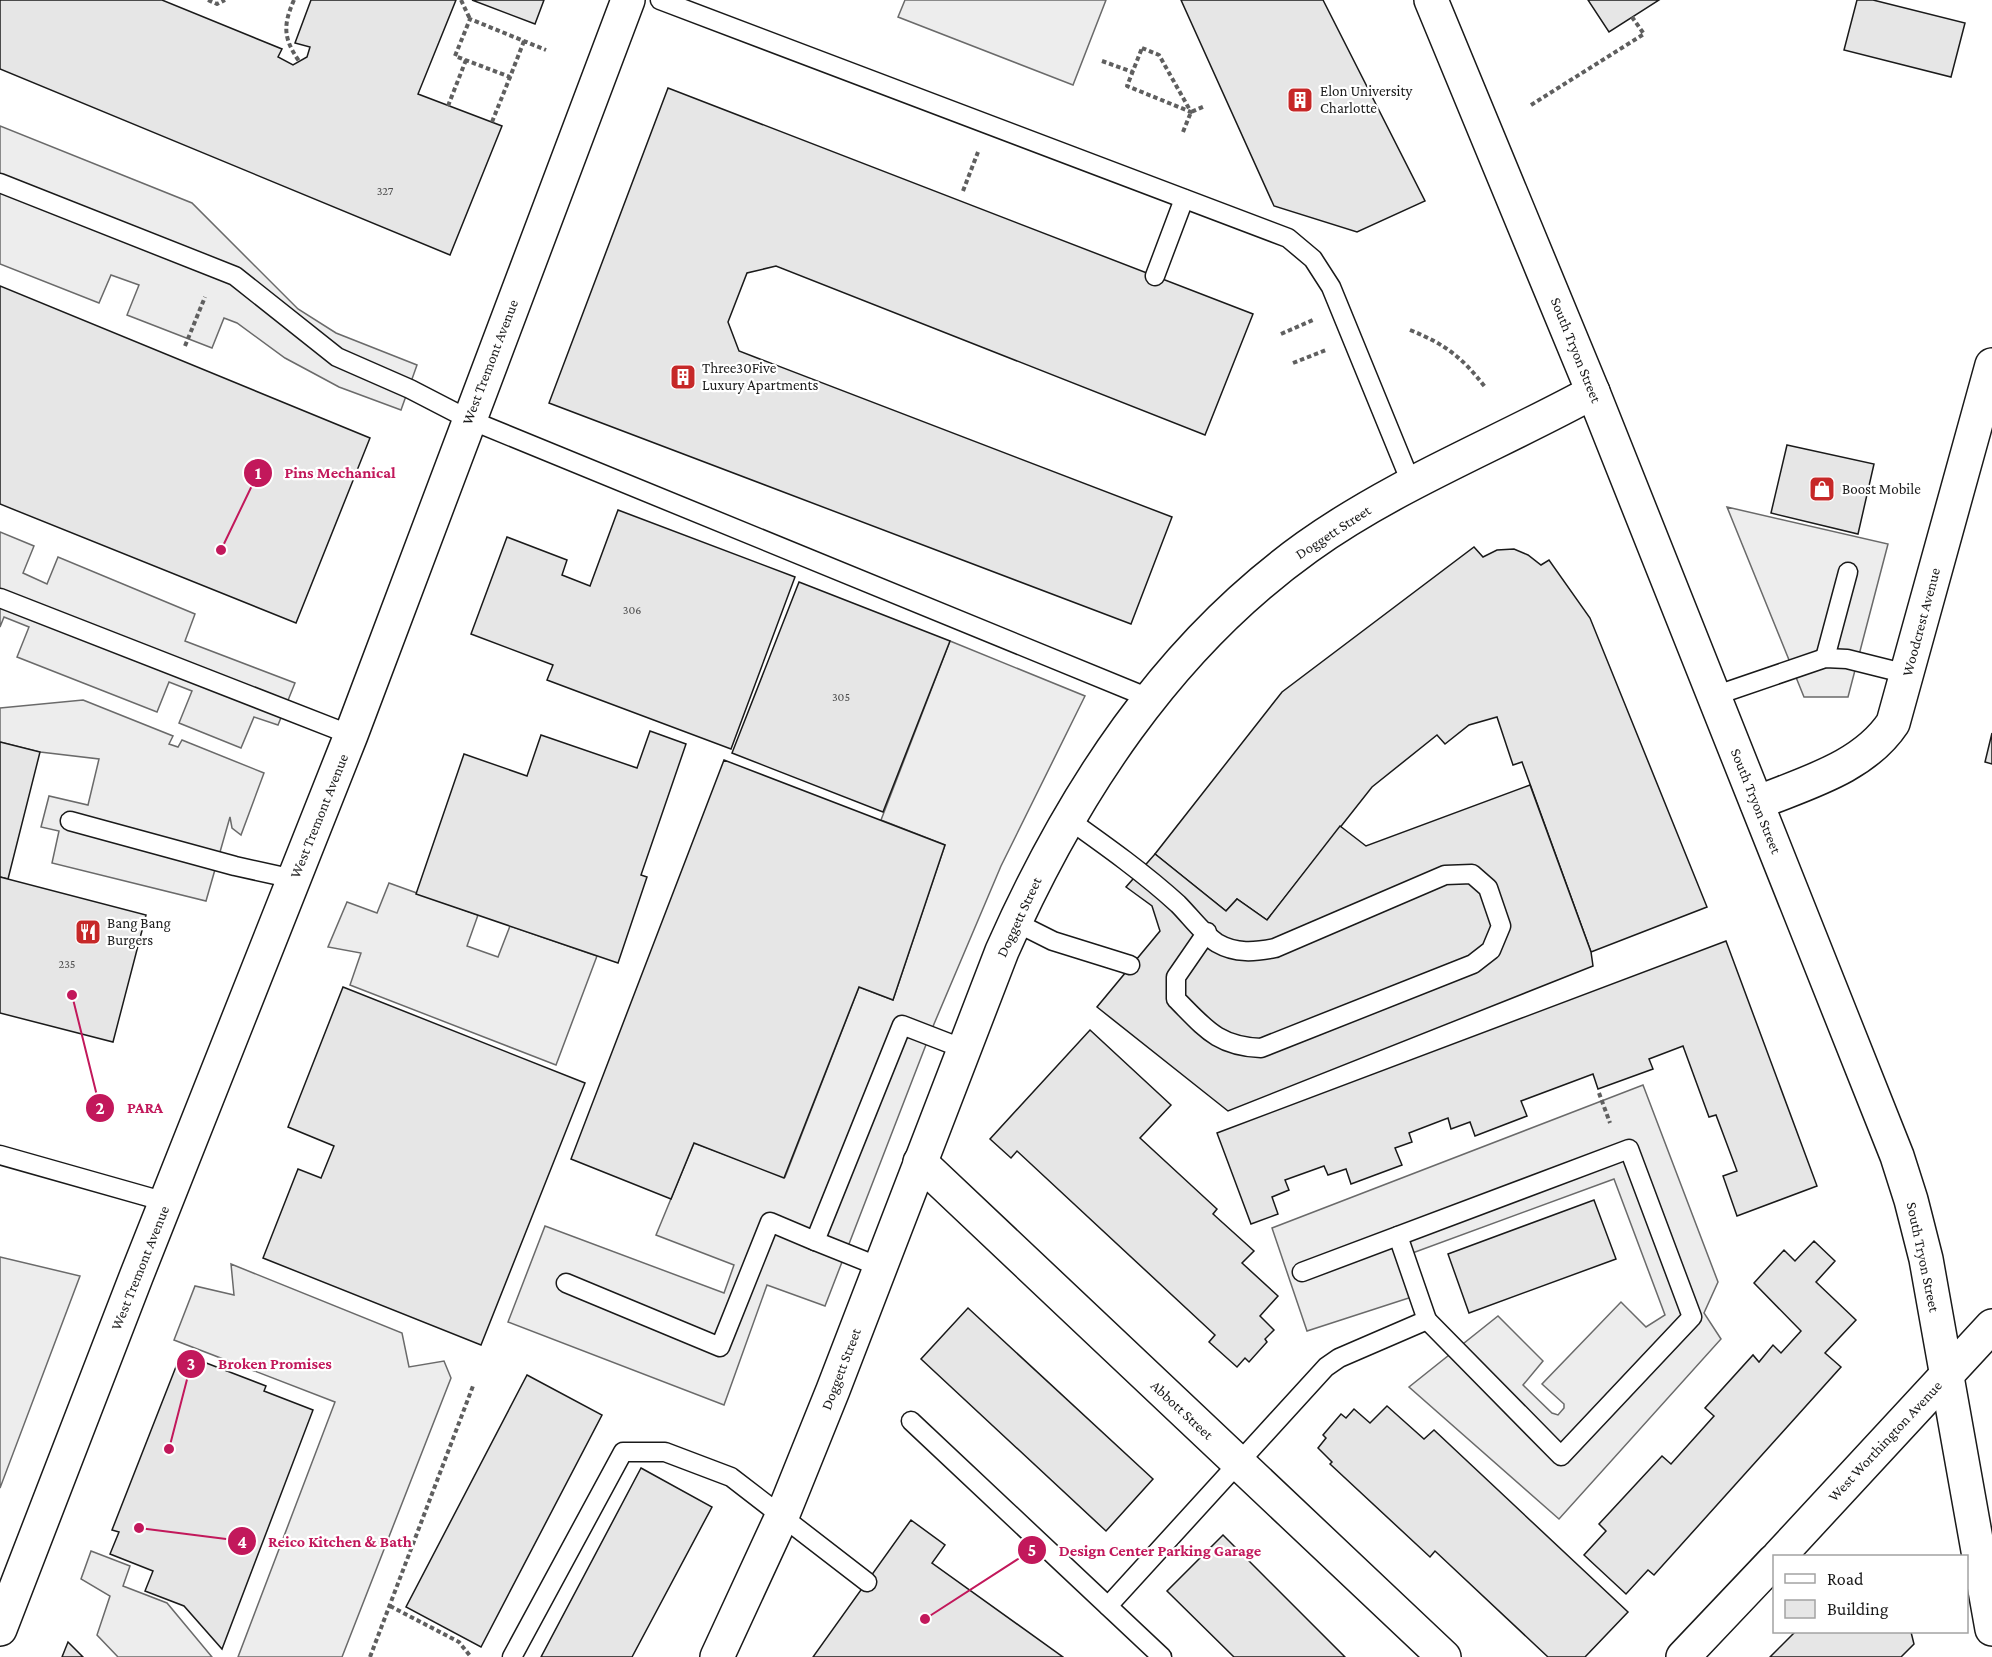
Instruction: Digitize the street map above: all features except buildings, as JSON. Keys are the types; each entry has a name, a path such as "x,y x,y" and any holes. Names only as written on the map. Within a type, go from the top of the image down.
{"street":[{"name":"West Tremont Avenue","path":"0,1629 351,735 468,419 628,0"},
{"name":"South Tryon Street","path":"1431,0 1593,392 1881,1112 1911,1200 1926,1259 1992,1629"},
{"name":"Woodcrest Avenue","path":"1757,803 1848,765 1868,752 1883,738 1893,723 1992,365"},
{"name":"Doggett Street","path":"717,1657 783,1515 1015,922 1068,819 1091,781 1149,698 1199,641 1270,576 1308,546 1412,485 1593,392"},
{"name":"Abbott Street","path":"921,1162 1444,1657"},
{"name":"West Worthington Avenue","path":"1781,1555 1992,1326"},
{"path":"1683,1657 1773,1562"}],"lane":[{"path":"660,0 1288,238 1313,259 1331,287 1412,485"},
{"path":"0,183 235,276 337,357 410,389 468,419 1149,698"},
{"path":"1155,276 1184,199"},
{"path":"1825,658 1848,572"},
{"path":"0,598 351,735"},
{"path":"1714,696 1825,658 1847,659 1907,674"},
{"path":"1068,819 1120,856 1177,903 1207,932 1217,942 1248,953 1275,948 1445,875 1472,874 1488,888 1501,926 1491,950 1473,964 1261,1048 1237,1047 1211,1034 1176,999 1176,977 1207,932"},
{"path":"70,821 235,866 294,879"},
{"path":"1015,922 1053,941 1130,965"},
{"path":"815,1241 902,1025 964,1049"},
{"path":"1302,1272 1629,1149 1692,1317 1561,1456 1427,1320 1398,1236"},
{"path":"0,1155 166,1202"},
{"path":"566,1283 720,1347 770,1222 880,1267"},
{"path":"1108,1606 1326,1367 1339,1358 1427,1320"},
{"path":"911,1421 1162,1657"},
{"path":"512,1657 623,1452 665,1452 731,1477 867,1582"}],"path":[{"path":"208,0 217,4 225,0"},
{"path":"294,0 285,21 289,47 299,62"},
{"path":"460,0 470,19 546,50"},
{"path":"1531,105 1644,34 1632,17"},
{"path":"470,19 455,56 510,77"},
{"path":"492,122 524,41"},
{"path":"1142,48 1159,55 1191,112 1127,86 1142,48"},
{"path":"448,106 466,60"},
{"path":"1102,61 1132,72"},
{"path":"1183,132 1191,112 1205,106"},
{"path":"963,191 989,125"},
{"path":"185,346 216,268"},
{"path":"1410,330 1452,351 1468,364 1485,387"},
{"path":"370,1657 473,1386"},
{"path":"390,1606 459,1642 471,1657"}],"shaded area":[{"path":"905,0 1106,0 1073,85 898,17"},
{"path":"0,126 192,203 298,309 336,333 417,365 401,410 339,387 285,358 237,323 224,318 212,348 127,315 139,285 111,275 99,303 0,264"},
{"path":"1727,507 1888,544 1848,697 1804,697"},
{"path":"0,532 34,546 23,573 47,584 58,557 195,614 185,641 295,683 278,725 254,717 241,748 179,723 192,691 169,682 157,712 17,657 29,627 4,617 0,627"},
{"path":"950,641 1085,696 1001,866 934,1024 825,1306 767,1285 724,1405 508,1322 545,1226 724,1293 734,1265 656,1235 694,1143 785,1177 859,987 893,1000 945,845 881,820"},
{"path":"83,700 173,736 169,744 178,747 182,740 264,773 241,835 232,828 230,817 206,901 52,863 59,831 41,827 49,796 88,805 99,759 40,752 0,742 0,708"},
{"path":"389,883 478,915 467,946 498,957 510,926 597,956 556,1065 350,985 361,953 328,947 347,902 377,913"},
{"path":"1643,1085 1718,1282 1704,1313 1721,1339 1559,1519 1409,1387 1498,1316 1543,1361 1523,1385 1552,1413 1558,1415 1564,1408 1564,1404 1542,1384 1621,1302 1646,1327 1665,1315 1614,1179 1407,1255 1418,1295 1307,1331 1272,1228"},
{"path":"0,1257 80,1276 0,1488"},
{"path":"231,1264 402,1333 409,1367 444,1361 451,1378 342,1657 238,1657 335,1402 174,1340 195,1286 234,1295"},
{"path":"91,1551 130,1566 123,1586 167,1603 212,1657 118,1657 97,1635 110,1596 81,1579"}],"place":[{"name":"Elon University Charlotte","path":"1300,100"},
{"name":"Three30Five Luxury Apartments","path":"683,377"},
{"name":"Boost Mobile","path":"1822,489"},
{"name":"Pins Mechanical","path":"221,550"},
{"name":"Bang Bang Burgers","path":"88,932"},
{"name":"PARA","path":"72,995"},
{"name":"Broken Promises","path":"169,1449"},
{"name":"Reico Kitchen & Bath","path":"139,1528"},
{"name":"Design Center Parking Garage","path":"925,1619"}]}
